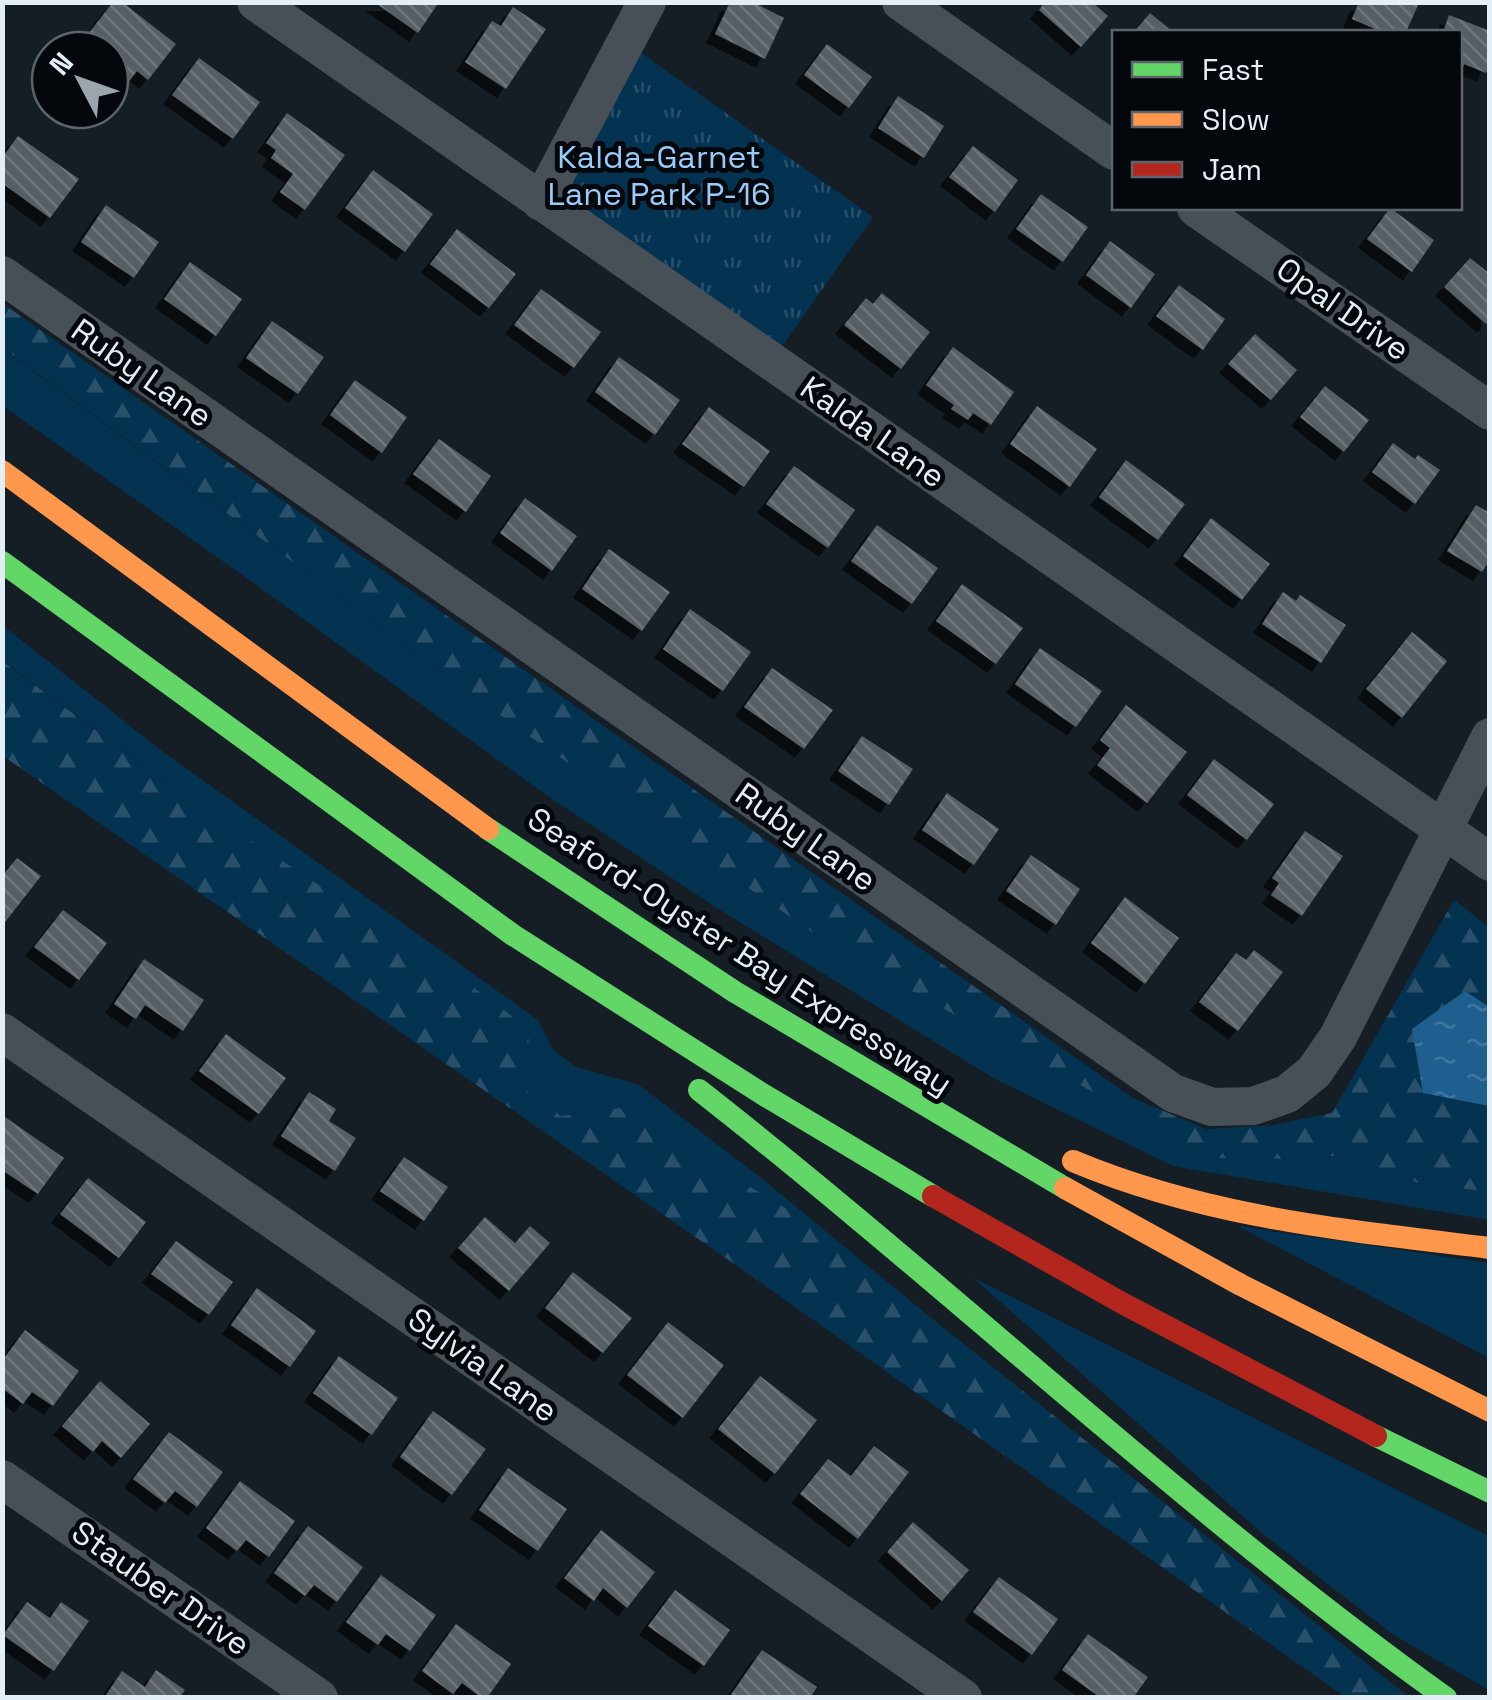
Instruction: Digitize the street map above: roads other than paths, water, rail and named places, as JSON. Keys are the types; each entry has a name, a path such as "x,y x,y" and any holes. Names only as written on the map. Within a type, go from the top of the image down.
{"highway":[{"name":"Seaford-Oyster Bay Expressway","path":"2,471 228,640 523,852 765,1010 965,1132 1170,1248 1375,1356 1490,1411"},
{"path":"2,562 329,804 636,1041"},
{"path":"329,804 528,945 726,1072 928,1194 1308,1403 1490,1492"},
{"path":"765,1010 1015,1132"},
{"path":"682,1076 873,1228 1281,1574 1446,1698"},
{"path":"1051,1150 1087,1168 1168,1197 1252,1216 1490,1248"}],"street":[{"name":"Kalda Lane","path":"256,2 1490,862"},
{"path":"542,202 647,2"},
{"path":"901,2 1112,150"},
{"name":"Opal Drive","path":"1199,210 1490,412"},
{"name":"Ruby Lane","path":"2,275 1173,1093 1212,1107 1254,1106 1287,1094 1314,1072 1338,1036 1490,737"},
{"name":"Sylvia Lane","path":"2,1032 963,1698"},
{"name":"Stauber Drive","path":"9,1497 319,1698"}],"water":[{"path":"1465,991 1489,1007 1489,1106 1423,1093 1412,1029"}],"park label":[{"name":"Kalda-Garnet Lane Park P-16","path":"659,176"}]}
